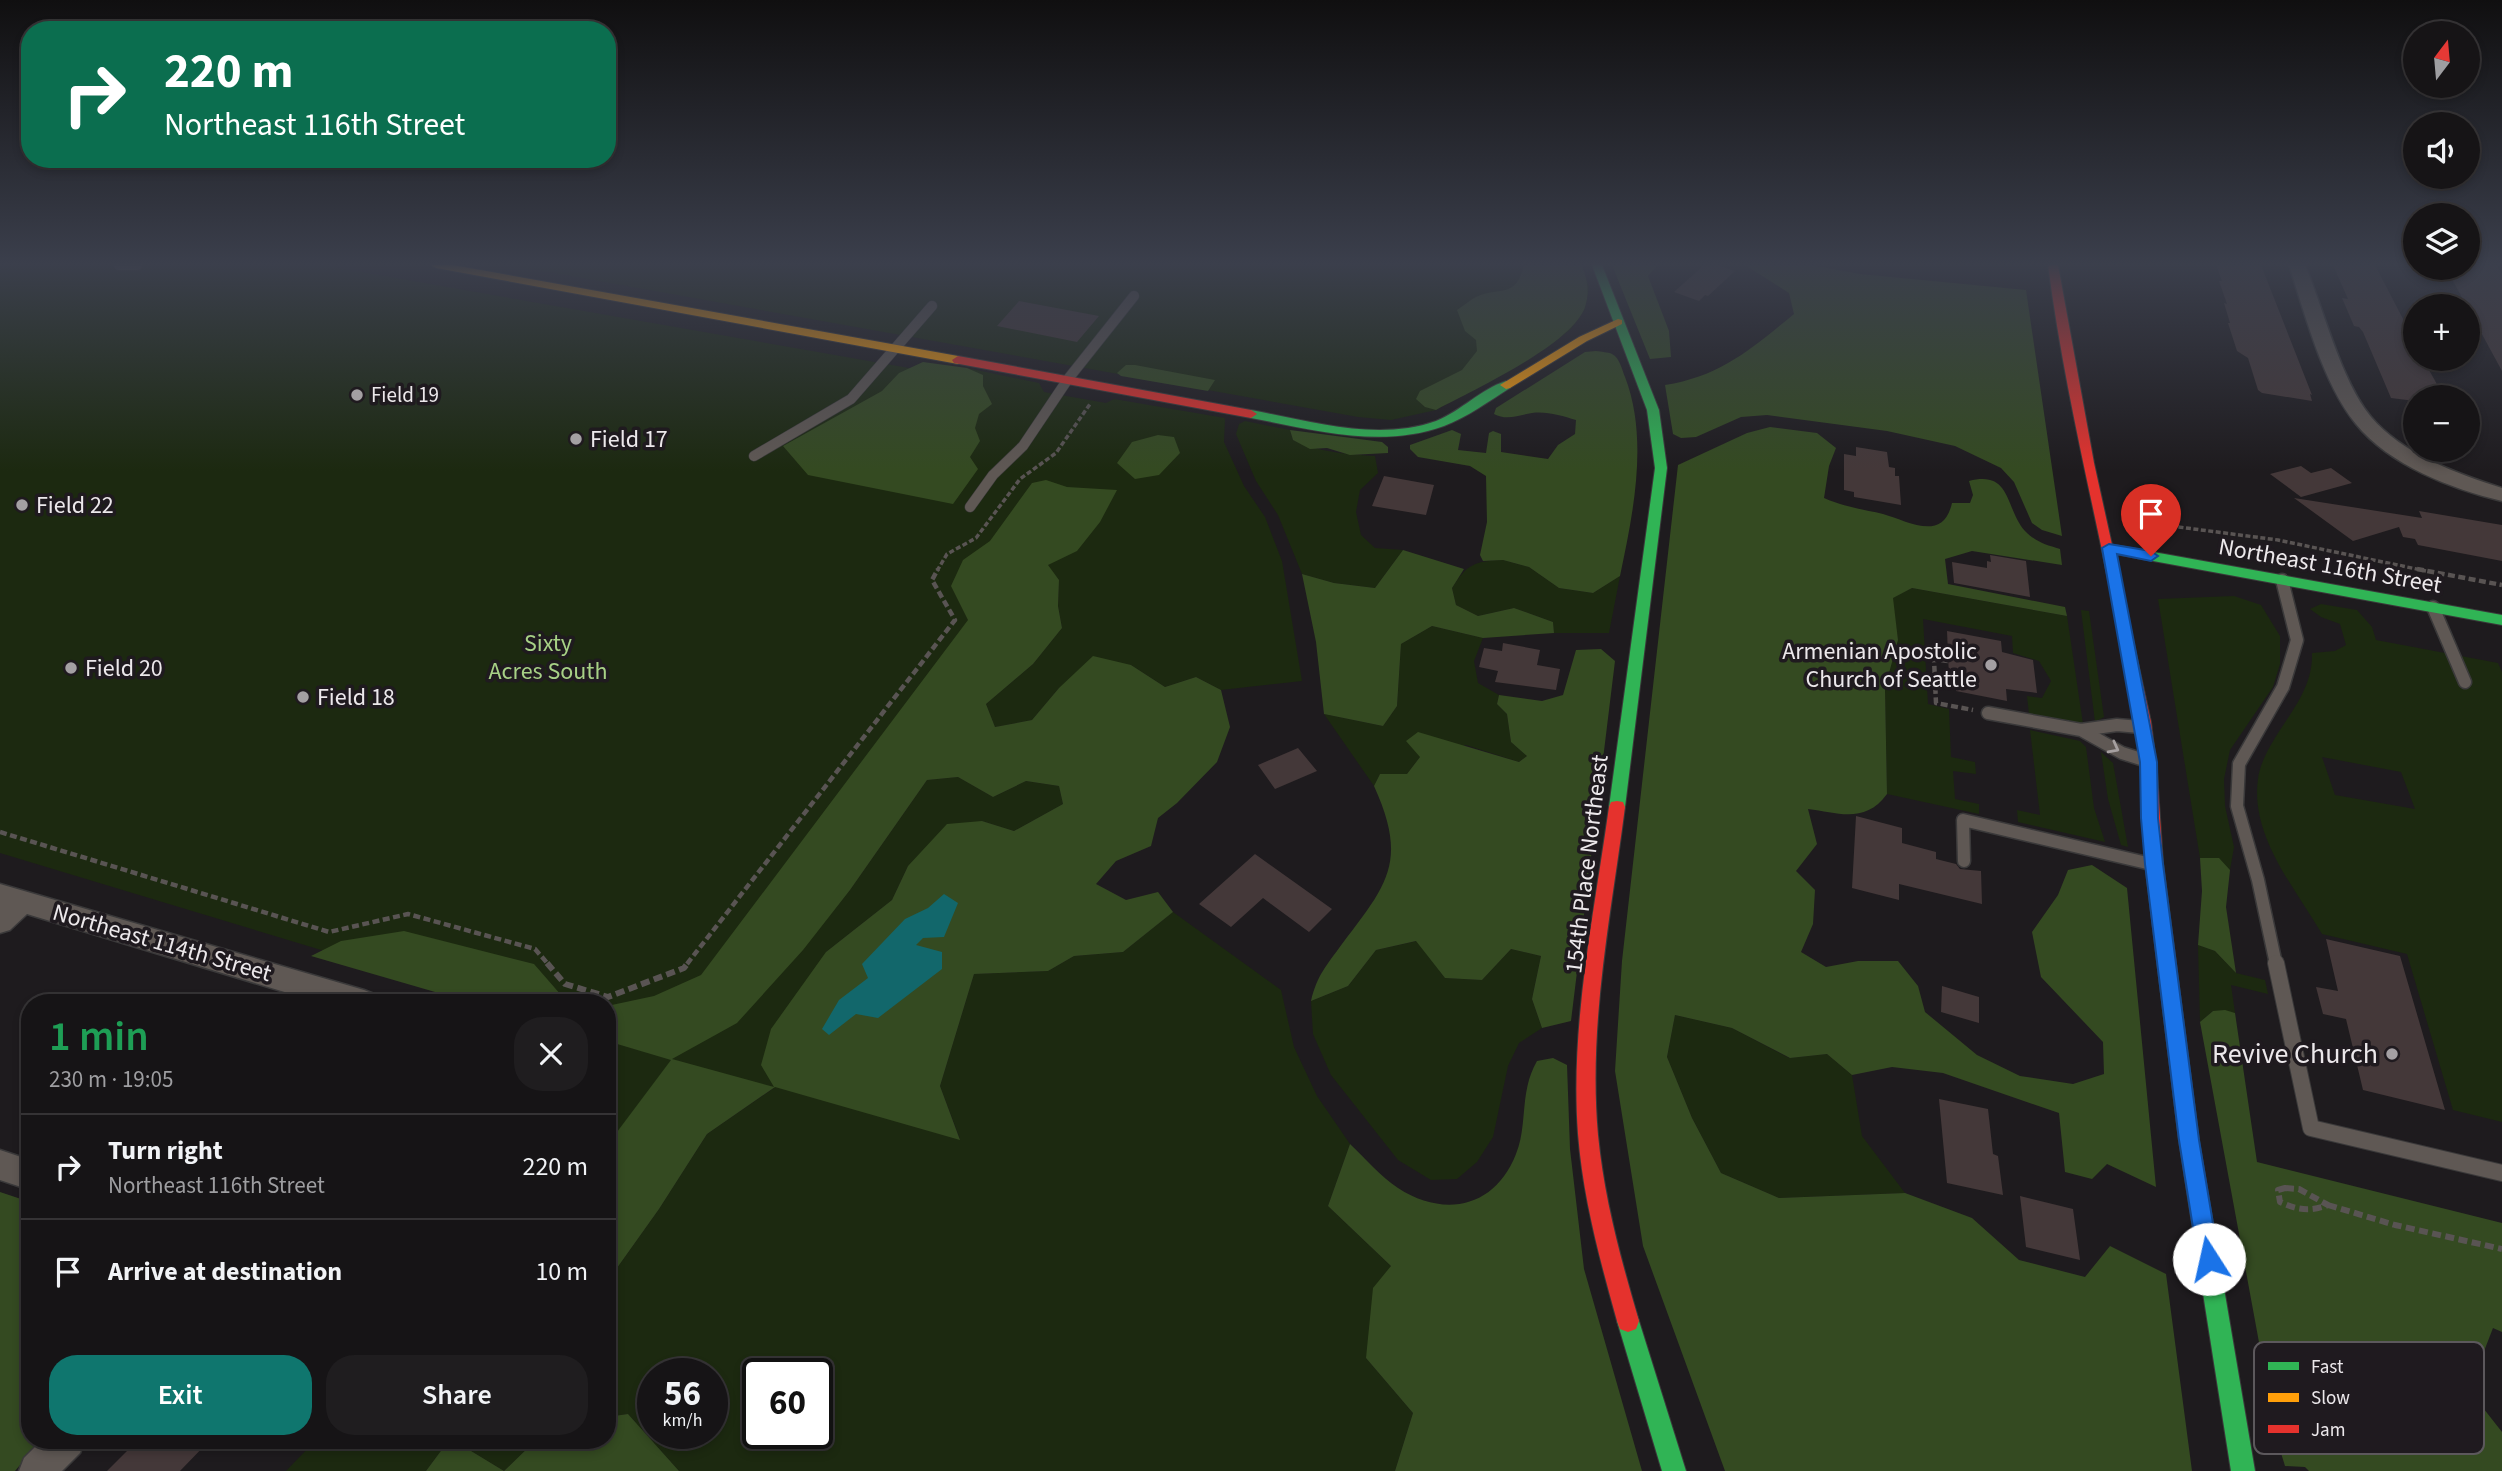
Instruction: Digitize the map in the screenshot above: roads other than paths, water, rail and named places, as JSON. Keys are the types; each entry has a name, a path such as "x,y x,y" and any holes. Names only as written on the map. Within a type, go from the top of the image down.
{"street":[{"path":"817,334 1320,426 1373,433 1407,432 1442,423 1594,334"},
{"name":"154th Place Northeast","path":"1623,334 1653,410 1661,468 1588,1037 1588,1135 1607,1251 1674,1471"},
{"path":"2065,334 2088,463 2109,548 2143,728 2148,762 2149,818 2154,864 2189,1140 2243,1471"},
{"path":"2323,334 2344,387 2362,420 2387,442 2468,485 2502,495"},
{"name":"Northeast 116th Street","path":"2109,548 2502,620"},
{"path":"0,922 11,899"},
{"name":"Northeast 114th Street","path":"11,899 333,994"},
{"path":"0,1165 21,1172"},
{"path":"37,1471 58,1449"}],"lane":[{"path":"754,456 851,399 909,334"},
{"path":"970,507 993,475 1023,446 1069,379 1105,334"},
{"path":"2282,580 2297,640 2283,687 2239,764 2237,806 2258,880 2311,1128 2502,1173"},
{"path":"2433,607 2465,682"},
{"path":"1988,712 2081,730 2122,753 2148,762"},
{"path":"2081,730 2117,725 2143,728"},
{"path":"1964,861 1963,820 2154,864"}],"water":[{"path":"944,894 958,903 944,937 923,938 916,945 942,952 942,969 878,1018 856,1014 829,1035 822,1029 839,1000 868,978 862,964 905,919 928,908"}],"place":[{"name":"Field 19","path":"357,395"},
{"name":"Field 17","path":"576,439"},
{"name":"Field 22","path":"22,505"},
{"name":"Armenian Apostolic Church of Seattle","path":"1991,665"},
{"name":"Field 20","path":"71,668"},
{"name":"Field 18","path":"303,697"},
{"name":"Revive Church","path":"2392,1054"}],"park label":[{"name":"Sixty Acres South","path":"548,657"}]}
